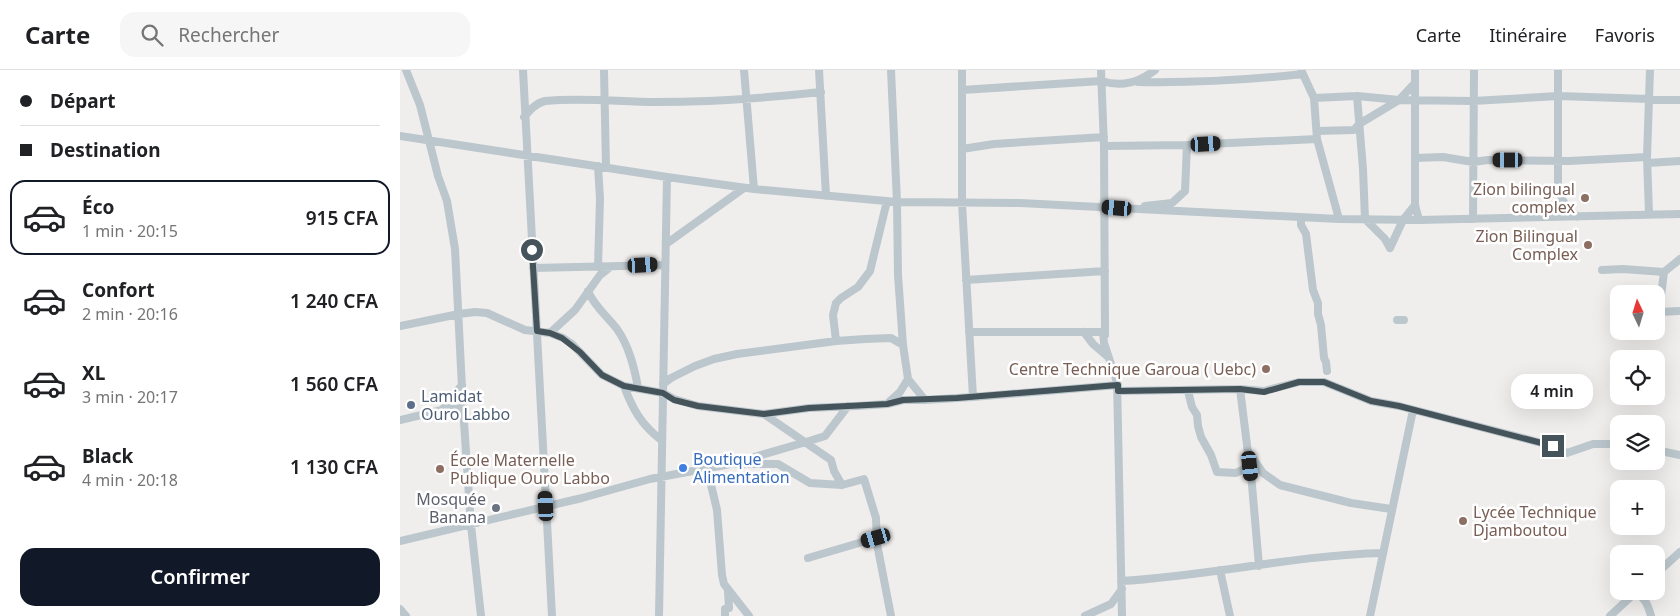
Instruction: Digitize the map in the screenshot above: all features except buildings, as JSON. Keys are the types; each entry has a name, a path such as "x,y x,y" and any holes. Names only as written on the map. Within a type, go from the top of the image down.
{"street":[{"path":"406,70 420,105 430,140 451,220 455,249 471,525 481,616"},
{"path":"523,70 552,616"},
{"path":"598,267 605,100 604,70"},
{"path":"744,70 754,189"},
{"path":"819,70 826,196"},
{"path":"891,70 901,326 908,379 924,400"},
{"path":"962,70 962,202 973,397"},
{"path":"1101,70 1105,207 1104,343 1118,388"},
{"path":"1138,82 1155,70"},
{"path":"1415,70 1415,205 1419,220"},
{"path":"1473,219 1474,70"},
{"path":"1558,70 1560,195 1564,203 1577,217"},
{"path":"1649,214 1647,160 1650,70"},
{"path":"962,90 1101,81 1124,84 1258,79 1302,72 1314,98 1317,135 1339,219"},
{"path":"1104,146 1187,145 1317,135 1354,130 1359,124 1399,100 1415,83"},
{"path":"524,117 534,107 545,101 605,100 656,102 778,97 821,92"},
{"path":"1314,98 1357,96 1399,100 1473,101 1558,96 1680,100"},
{"path":"1357,96 1365,219 1381,234 1390,248 1403,220 1415,205"},
{"path":"400,136 744,188 897,202 1020,203 1129,210 1403,220 1680,214"},
{"path":"962,149 994,144 1104,137"},
{"path":"1129,210 1141,206 1172,204 1185,191 1187,145"},
{"path":"1474,152 1488,160"},
{"path":"1414,158 1443,157 1473,162 1488,160 1680,161"},
{"path":"659,616 666,177"},
{"path":"666,244 744,188"},
{"path":"836,341 834,309 836,303 858,287 870,271 887,201"},
{"path":"1301,217 1301,225 1306,234 1314,290 1318,304 1327,371"},
{"path":"1602,270 1623,269 1664,272 1680,259"},
{"path":"533,268 665,265"},
{"path":"550,333 575,310 600,275 611,267"},
{"path":"966,280 1105,271"},
{"path":"1664,272 1659,312 1680,311"},
{"path":"588,292 617,329 628,350 635,370 638,387"},
{"path":"400,326 459,314 487,313 498,316 518,327 550,333 572,344 602,375 624,386 663,393 674,400 698,406 764,414 809,408 887,404 903,400 1118,388 1188,391 1240,389 1264,392 1299,382 1324,382 1371,401 1399,406 1553,446 1567,453 1593,444 1610,444"},
{"path":"891,338 901,326"},
{"path":"969,332 1104,332"},
{"path":"1084,332 1093,344 1108,357"},
{"path":"1104,332 1118,388 1122,616"},
{"path":"663,384 683,372 736,354 836,341 891,338 903,345"},
{"path":"887,404 900,392 908,379"},
{"path":"442,410 462,385"},
{"path":"624,386 631,405 642,422 648,430 662,440"},
{"path":"1240,389 1250,466 1258,566"},
{"path":"1188,391 1192,407 1197,415 1201,437 1211,455 1217,472 1236,473 1250,466"},
{"path":"400,542 660,477 730,464 806,442 825,436 848,406"},
{"path":"400,420 442,410 463,408"},
{"path":"1370,616 1413,410"},
{"path":"764,414 831,460 834,471 842,485"},
{"path":"1248,451 1263,473 1280,485 1351,503 1391,509"},
{"path":"1665,452 1680,455"},
{"path":"730,464 778,464 810,484 842,485 864,479 876,518 876,538 891,616"},
{"path":"707,468 717,510 722,575 728,589 749,616"},
{"path":"808,558 876,538"},
{"path":"1665,566 1680,552"},
{"path":"1121,585 1258,566 1294,559 1383,553"},
{"path":"1220,570 1230,616"},
{"path":"1085,616 1111,604 1121,585"},
{"path":"725,616 726,609 729,608 728,589"},
{"path":"1610,616 1627,600"},
{"path":"1645,600 1651,616"},
{"path":"400,609 406,616"}],"place":[{"name":"Zion bilingual complex","path":"1585,198"},
{"name":"Zion Bilingual Complex","path":"1588,245"},
{"name":"Centre Technique Garoua ( Uebc)","path":"1266,369"},
{"name":"Lamidat Ouro Labbo","path":"411,405"},
{"name":"Boutique Alimentation","path":"683,468"},
{"name":"École Maternelle Publique Ouro Labbo","path":"440,469"},
{"name":"Mosquée Banana","path":"496,508"},
{"name":"Lycée Technique Djamboutou","path":"1463,521"}],"route":[{"path":"532,250 537,331 550,333 572,344 602,375 624,386 663,393 674,400 698,406 764,414 809,408 887,404 903,400 957,398 1118,385 1118,391 1240,389 1264,392 1299,382 1313,381 1324,382 1371,401 1399,406 1553,446"}]}
